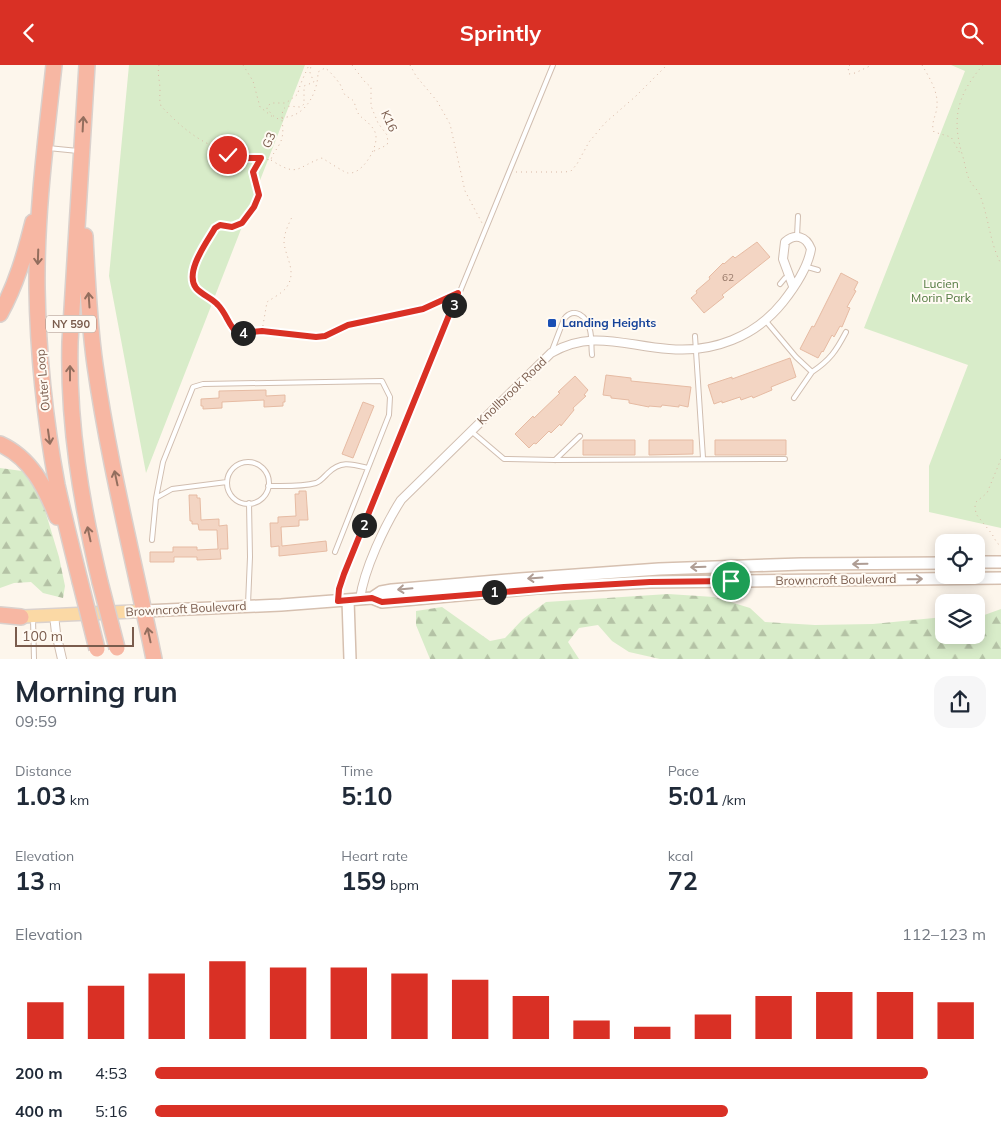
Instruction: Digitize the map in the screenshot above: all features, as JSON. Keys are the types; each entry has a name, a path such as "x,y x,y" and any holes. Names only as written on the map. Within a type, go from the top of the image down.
{"highway":[{"name":"Outer Loop","path":"54,65 39,221 37,279 42,373 56,480 98,654"},
{"name":"Outer Loop","path":"87,65 70,342 70,400 79,485 118,654"},
{"path":"0,314 14,285 23,260 37,199 45,152"},
{"path":"81,153 89,305 95,365 105,427 154,659"},
{"path":"0,444 22,458 41,481 57,517 80,581"},
{"path":"0,617 27,617"}],"main road":[{"path":"985,562 1001,562"},
{"name":"Browncroft Boulevard","path":"27,617 366,598 382,602 446,591 660,569 935,563"},
{"name":"Browncroft Boulevard","path":"446,591 622,583 1001,578"},
{"path":"343,600 350,659"}],"street":[{"name":"Knollbrook Road","path":"366,598 366,570 398,506 405,496 551,353 568,345 591,339 668,349 696,350 723,345 736,339 765,320 777,309 793,287 811,249 806,240 797,236"},
{"path":"793,287 783,259 783,246 790,238 797,236"},
{"path":"54,615 62,659"}],"lane":[{"path":"343,600 339,589 344,574 553,65"},
{"path":"45,152 81,153"},
{"path":"797,236 798,216"},
{"path":"804,266 818,270"},
{"path":"780,284 785,278 790,276"},
{"path":"551,353 564,319 571,312 580,313 588,324 592,355"},
{"path":"765,320 796,357 812,372"},
{"path":"794,399 812,372 825,364 835,353 846,332"},
{"path":"695,337 703,458"},
{"path":"152,540 156,498 163,462 193,387 204,385 382,381 390,397 389,415 335,552"},
{"path":"471,431 504,459 785,459"},
{"path":"555,460 580,436"},
{"path":"250,462 262,468 268,479 268,486 262,498 249,503 236,500 228,489 228,476 237,465 250,462"},
{"path":"268,486 306,485 319,482 331,470 341,464 352,464 368,468"},
{"path":"156,498 172,489 227,482"},
{"path":"248,606 250,557 249,503"},
{"path":"836,564 836,580"},
{"path":"27,617 34,659"}],"path":[{"name":"G3","path":"159,65 157,73 161,106 182,126 198,138 224,150 228,155 235,158 271,160 282,137 282,119 274,118 260,107 253,81 243,65"},
{"path":"282,119 282,111 285,108 290,105 301,107 304,104 304,86 314,82 310,73 310,65"},
{"path":"271,160 288,171 297,170 322,158 346,173 350,173 362,167 371,153 376,136 374,130 356,111 351,99 346,95 329,70 325,68 318,72 315,91 302,110 292,117 282,119 275,117 268,109 268,105 272,103 286,103 298,94 298,89 303,83 310,65"},
{"name":"K16","path":"352,65 371,87 371,106 378,123 387,135 387,145 371,153"},
{"path":"410,65 416,76 437,101 450,124 465,191 485,228"},
{"path":"508,174 523,171 565,173 571,171 578,164 596,132 667,65"},
{"path":"850,65 848,67 849,74 872,65"},
{"path":"922,65 936,92 937,106 932,127 934,132 950,137 963,157"},
{"path":"983,65 968,84 959,107 956,132 969,180 981,198 991,238 1001,264"},
{"path":"261,158 253,172 259,195 254,207 242,223 232,227 220,225 215,228 197,259 193,270 196,288 218,304 231,323 233,330 237,333 262,331 316,337 325,336 348,325 423,309 458,293"},
{"path":"262,331 267,302 286,288 290,279 290,265 284,241 293,215"},
{"path":"1001,459 987,493 976,502 975,506 976,514 997,543 1001,545"}],"green space":[{"path":"129,65 305,65 146,473 109,276"},
{"name":"Lucien Morin Park","path":"951,65 1001,65 1001,528 929,512 929,466 968,365 864,328 965,71"},
{"path":"0,468 22,471 34,487 44,507 59,557 65,586 63,598 43,593 31,582 14,583 0,588"},
{"path":"668,594 714,597 750,608 765,622 815,625 873,624 935,618 935,644 985,644 985,615 1001,609 1001,659 660,659 629,652 612,641 598,625 579,628 568,642 579,659 430,659 416,625 416,611 442,607 490,641 505,638 523,619 546,602"}],"building":[{"path":"757,242 770,257 722,295 724,297 704,313 691,298 697,293 696,291 710,279 709,277 723,263 733,256 735,258"},
{"path":"841,273 858,282 854,290 856,291 847,307 850,308 842,327 840,326 834,337 832,335 818,358 800,349 812,326 814,327"},
{"path":"790,358 796,377 771,387 772,390 753,398 752,396 741,400 740,397 714,404 708,385 732,377 732,379"},
{"path":"606,375 631,378 631,381 691,387 688,407 662,405 661,407 649,407 629,403 629,400 603,395"},
{"path":"575,376 588,390 584,395 586,396 573,408 574,410 561,426 560,424 551,433 549,431 529,448 515,434 560,393 558,392"},
{"path":"266,390 266,396 285,395 283,406 264,407 264,400 222,402 222,408 203,409 203,406 201,406 201,399 219,398 219,391"},
{"path":"363,402 374,406 353,458 342,454"},
{"path":"583,440 635,440 635,455 583,455"},
{"path":"649,440 693,440 693,454 649,455"},
{"path":"715,440 786,440 786,455 715,455"},
{"path":"299,491 306,491 308,520 299,520 299,526 281,527 282,546 326,541 327,551 279,556 279,546 271,547 270,523 278,523 278,517 296,516 295,494 299,494"},
{"path":"189,495 197,495 197,498 200,498 201,520 219,519 219,526 227,525 228,549 220,549 221,559 197,560 197,557 174,557 174,562 150,562 150,552 173,552 173,547 197,547 197,550 218,549 217,530 199,530 198,524 192,524 192,521 190,521"}],"place":[{"name":"Landing Heights","path":"552,323"}],"route":[{"path":"228,155 235,158 261,158 253,172 259,195 254,207 242,223 232,227 220,225 215,228 197,259 193,270 193,279 196,288 218,304 231,323 233,330 237,333 262,331 316,337 325,336 348,325 423,309 458,293 344,574 338,593 338,601 372,598 382,602 564,587 650,582 731,581"}]}
